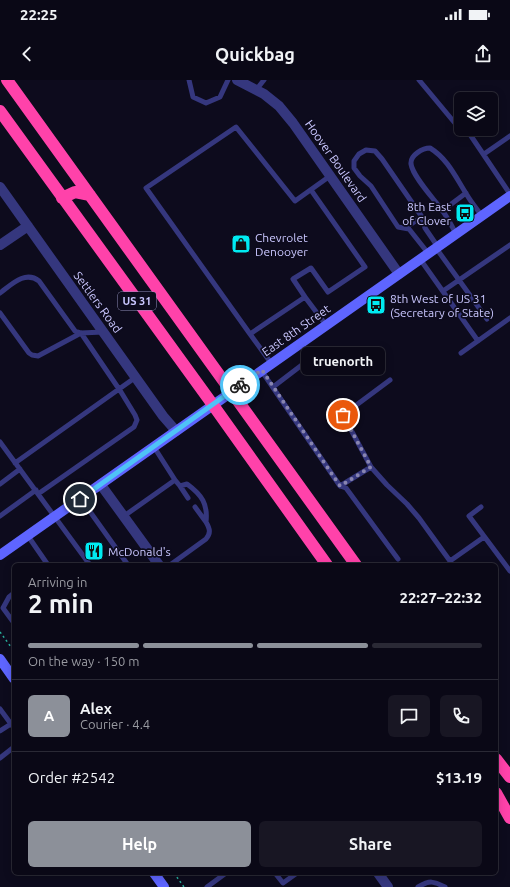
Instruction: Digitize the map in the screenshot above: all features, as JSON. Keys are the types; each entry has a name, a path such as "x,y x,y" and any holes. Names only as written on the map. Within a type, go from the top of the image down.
{"highway":[{"name":"US 31","path":"8,80 355,563"},
{"name":"US 31","path":"0,111 326,563"},
{"path":"62,198 75,192 90,195"},
{"path":"291,515 311,531 334,563"},
{"path":"498,756 510,768"},
{"path":"498,762 510,777"},
{"path":"498,795 510,810"},
{"path":"498,797 510,818"}],"main road":[{"name":"East 8th Street","path":"0,555 510,195"},
{"path":"0,659 12,675"},
{"path":"155,875 164,887"}],"street":[{"name":"Hoover Boulevard","path":"237,80 256,90 279,106 293,123 399,274"},
{"name":"Settlers Road","path":"0,187 176,431"},
{"path":"0,245 28,226"},
{"path":"101,485 158,563"},
{"path":"379,875 388,887"}],"lane":[{"path":"189,80 193,97 206,103 220,97 228,80"},
{"path":"256,90 264,80"},
{"path":"419,80 454,122"},
{"path":"271,363 146,188 236,127 295,201 330,176"},
{"path":"471,136 510,195"},
{"path":"484,154 510,136"},
{"path":"456,234 442,210 417,176 411,165 412,158 422,150 430,148 440,155 452,170 466,194 482,216"},
{"path":"478,341 443,291 430,252 422,217 375,151 366,150 359,154 354,161 354,168 371,186 398,227 409,229 430,252 458,280 486,319"},
{"path":"311,190 365,267 328,292 311,268 293,279 326,325"},
{"path":"442,210 466,194"},
{"path":"405,228 422,217"},
{"path":"443,291 510,245"},
{"path":"0,293 20,278 26,276 35,278 75,331 81,333 104,332"},
{"path":"250,334 305,297"},
{"path":"0,313 32,355 38,356 81,333"},
{"path":"461,353 510,318"},
{"path":"0,516 134,427 137,420 135,415 81,333"},
{"path":"273,387 311,358 300,343"},
{"path":"262,370 340,486 346,488 398,559"},
{"path":"15,463 136,377"},
{"path":"390,380 343,415 371,467 419,518 450,561 484,537"},
{"path":"0,442 89,563"},
{"path":"154,447 188,498"},
{"path":"340,486 371,467"},
{"path":"0,484 20,469"},
{"path":"124,516 175,480"},
{"path":"180,486 187,484 202,499 206,506 206,522"},
{"path":"80,499 127,563"},
{"path":"173,563 210,535 210,529 195,507"},
{"path":"481,507 469,516 510,571"},
{"path":"28,536 47,563"},
{"path":"12,595 3,608 12,620"},
{"path":"0,709 12,724"},
{"path":"0,731 12,725"},
{"path":"0,758 12,749"},
{"path":"207,887 223,875"},
{"path":"276,875 281,885 294,875"},
{"path":"418,887 426,882 435,882 445,887"}],"path":[{"path":"0,632 12,648"},
{"path":"175,875 184,887"}],"way so far":[{"path":"240,385 262,370 340,486 371,467 343,415"}],"place":[{"name":"8th East of Clover","path":"465,213"},
{"name":"Chevrolet Denooyer","path":"241,244"},
{"name":"8th West of US 31 (Secretary of State)","path":"376,305"},
{"name":"truenorth","path":"343,415"},
{"name":"McDonald's","path":"94,551"}],"route":[{"path":"80,499 240,385"}]}
